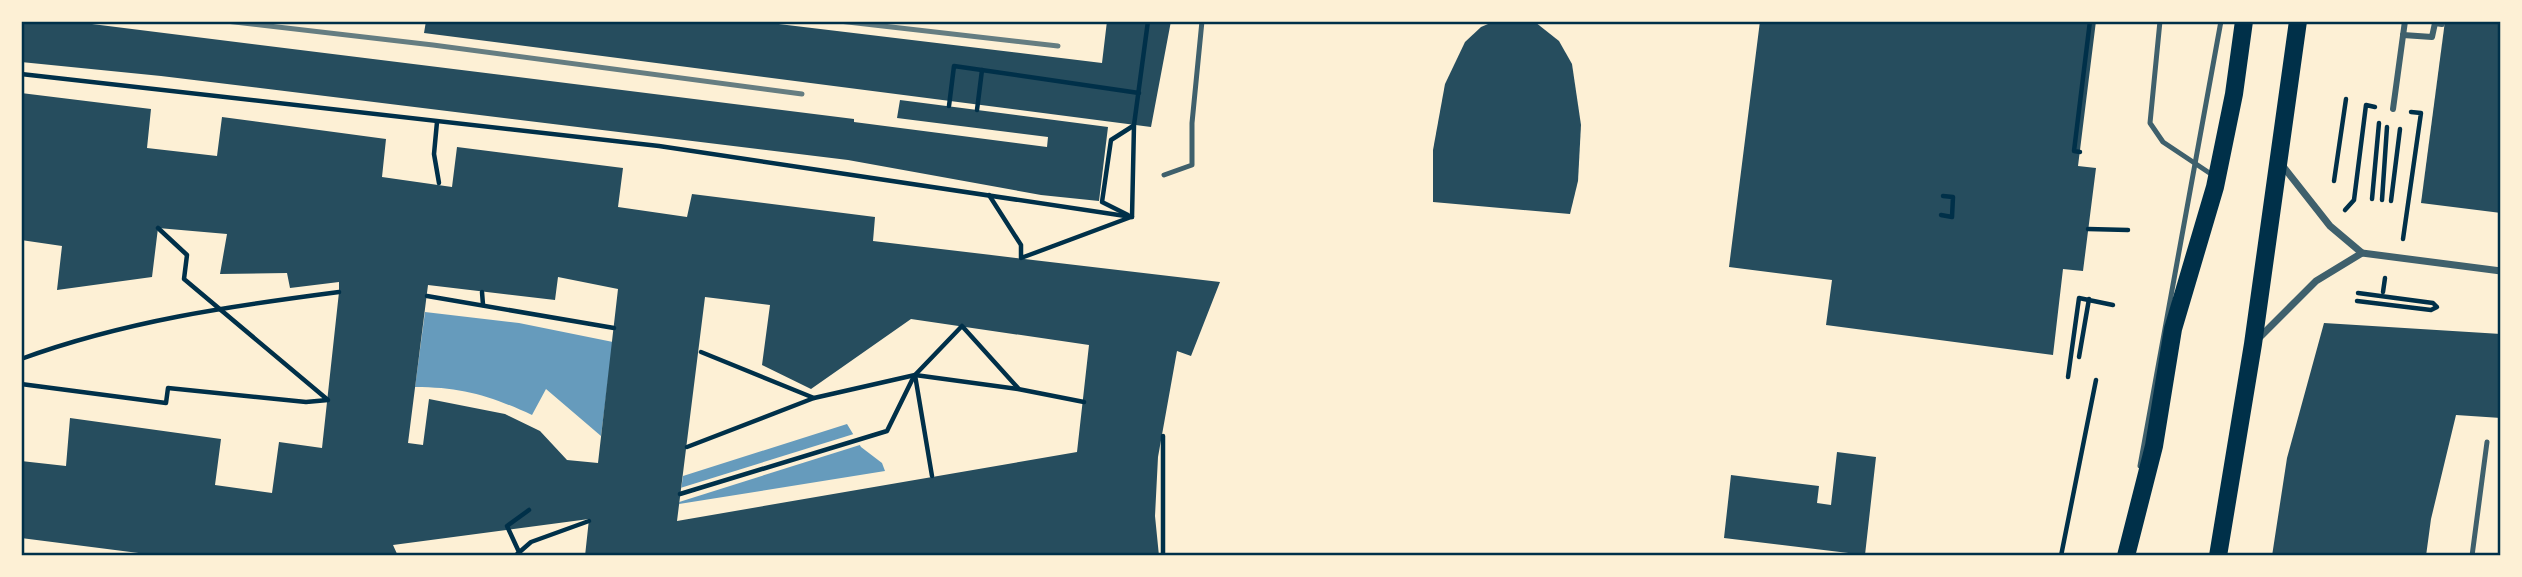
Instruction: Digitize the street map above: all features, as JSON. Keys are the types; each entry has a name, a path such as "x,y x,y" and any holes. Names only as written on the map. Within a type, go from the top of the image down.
{"main road":[{"path":"2126,556 2154,446 2173,330 2217,177 2234,94 2244,21"},
{"path":"2218,556 2253,344 2298,21"}],"street":[{"path":"2391,109 2405,21"},
{"path":"2403,35 2432,37 2435,23 2442,23"},
{"path":"2280,162 2330,226 2362,253 2501,271"},
{"path":"2253,344 2296,298 2316,281 2362,253"}],"lane":[{"path":"1164,175 1192,164 1192,123 1202,21"},
{"path":"2160,21 2150,122 2163,142 2217,177"},
{"path":"2120,556 2136,489 2221,21"},
{"path":"2472,556 2487,442"}],"path":[{"path":"1132,217 1134,125 1148,21"},
{"path":"2080,152 2074,151 2090,21"},
{"path":"949,106 954,66 1139,93"},
{"path":"977,110 982,70"},
{"path":"21,74 659,146 1132,217"},
{"path":"2334,181 2346,99"},
{"path":"2354,200 2366,105 2421,113 2400,257"},
{"path":"2372,199 2380,107"},
{"path":"2382,200 2391,109"},
{"path":"2391,201 2402,110"},
{"path":"438,122 434,154 439,183"},
{"path":"1132,217 1102,202 1111,141 1134,125"},
{"path":"988,194 1021,245 1021,258 1132,217"},
{"path":"1941,215 1952,217 1953,197 1943,196"},
{"path":"21,384 166,403 168,388 306,402 328,400 184,279 187,255 158,228"},
{"path":"2088,229 2128,230"},
{"path":"21,359 62,344 163,317 217,307 340,292"},
{"path":"482,292 483,305"},
{"path":"2357,301 2431,310 2437,307 2432,303 2358,293"},
{"path":"428,296 614,328"},
{"path":"2068,377 2079,298 2113,305"},
{"path":"2079,357 2089,299"},
{"path":"680,494 887,431 915,375 961,326 1018,388"},
{"path":"701,352 814,398"},
{"path":"915,375 932,477"},
{"path":"687,447 814,398 915,375 1018,388 1084,402"},
{"path":"2061,556 2096,380"},
{"path":"1163,436 1164,556"},
{"path":"529,510 507,526 517,554 531,542 589,522"}],"water":[{"path":"425,312 519,323 613,342 601,436 546,389 532,415 475,394 415,387"},
{"path":"847,424 861,447 882,463 885,471 679,504 683,476"}],"pier":[{"path":"857,433 863,444 676,503 677,489"}],"building":[{"path":"21,21 68,21 854,119 854,122 1047,147 1048,137 897,118 900,100 1108,127 1099,201 1041,195 848,160 161,76 21,62"},
{"path":"426,21 754,21 1102,63 1107,21 1171,21 1151,127 424,33"},
{"path":"1495,21 1535,22 1559,41 1572,64 1581,125 1578,181 1570,214 1433,202 1433,150 1445,84 1465,42 1481,27"},
{"path":"1760,21 2096,21 2078,166 2096,168 2083,271 2063,269 2053,355 1826,325 1832,280 1729,267"},
{"path":"2445,21 2501,21 2501,213 2421,203"},
{"path":"21,93 151,109 147,148 217,156 222,117 386,139 382,177 452,187 457,147 623,168 618,207 687,217 692,194 875,217 873,241 1220,282 1191,356 1177,351 1158,457 1155,516 1159,556 585,556 589,519 393,545 398,556 162,556 21,538 21,461 66,466 70,418 221,439 215,485 272,493 279,442 322,448 339,282 290,288 287,273 220,274 227,234 158,228 152,277 57,290 62,246 21,240","holes":["558,277 618,289 598,463 567,460 540,431 505,414 429,399 423,445 408,443 428,285 555,300","705,297 770,305 762,365 811,389 911,319 1089,345 1077,452 677,521"]},
{"path":"2324,323 2501,334 2501,418 2456,415 2431,519 2426,556 2272,556 2287,458"},
{"path":"1837,452 1876,457 1865,555 1724,538 1731,475 1819,486 1817,503 1831,505"}],"railway":[{"path":"226,21 433,45 802,94"},
{"path":"839,21 1058,46"}]}
